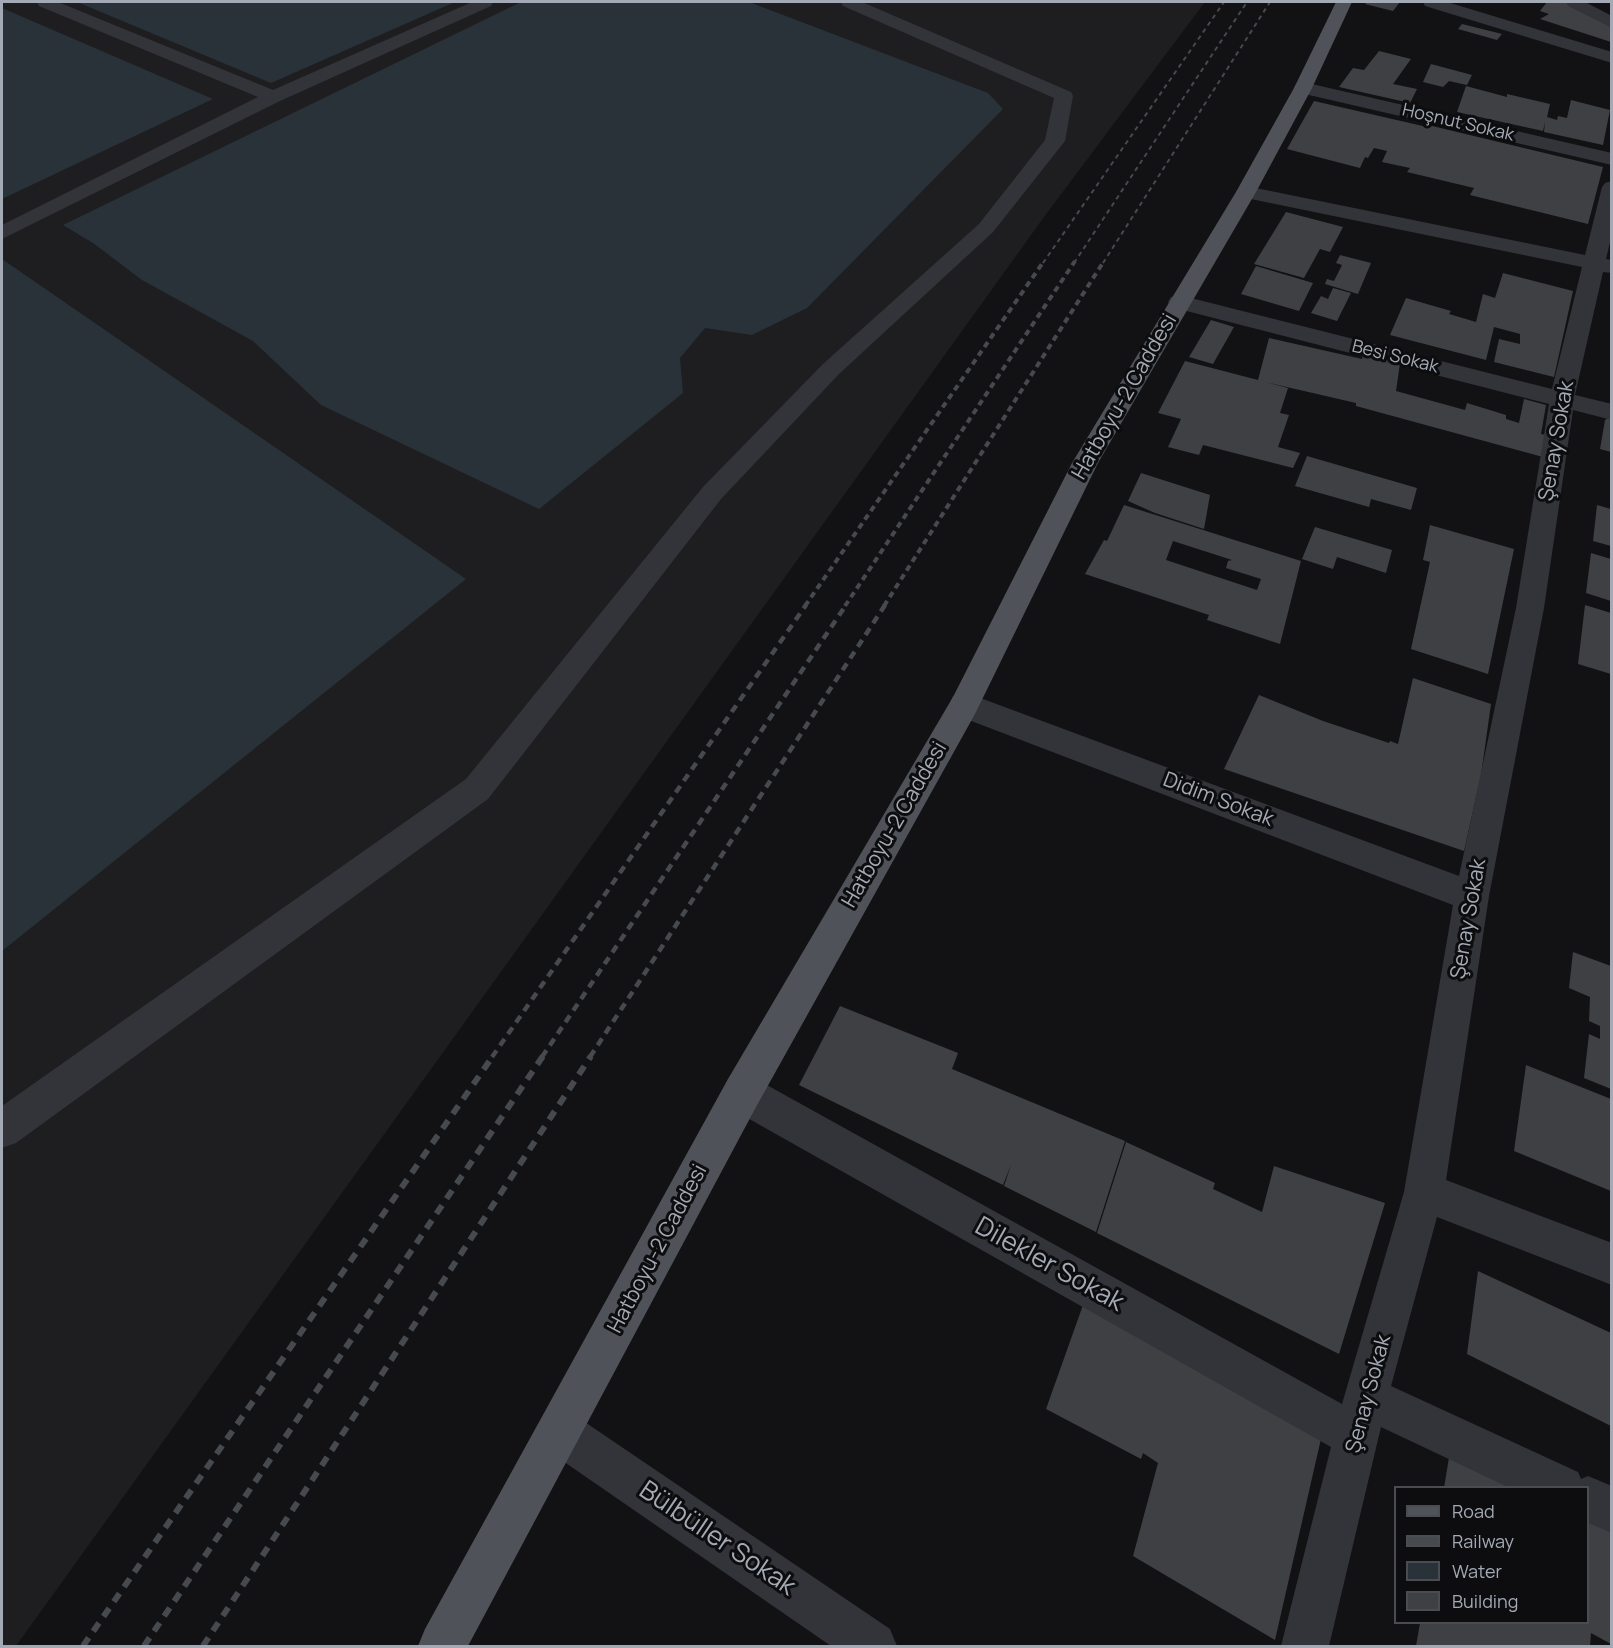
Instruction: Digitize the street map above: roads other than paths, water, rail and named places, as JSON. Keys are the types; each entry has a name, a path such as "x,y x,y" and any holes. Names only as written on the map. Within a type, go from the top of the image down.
{"main road":[{"name":"Hatboyu-2 Caddesi","path":"442,1647 742,1094 964,705 1085,463 1246,192 1303,88 1344,2"}],"street":[{"path":"45,2 273,97"},
{"path":"2,233 273,97 486,2"},
{"path":"2,1129 477,789 712,493 831,369 986,228 1054,141 1064,96 849,2"},
{"path":"1431,2 1611,58"},
{"path":"1574,2 1611,23"},
{"name":"Hoşnut Sokak","path":"1303,88 1611,159"},
{"name":"Şenay Sokak","path":"1305,1647 1362,1417 1424,1192 1472,896 1530,609 1562,399 1603,264 1611,187"},
{"path":"1246,192 1603,264"},
{"name":"Besi Sokak","path":"1179,302 1611,412"},
{"name":"Didim Sokak","path":"964,705 1472,896"},
{"name":"Dilekler Sokak","path":"742,1094 1362,1417 1556,1486"},
{"path":"1424,1192 1611,1264"},
{"name":"Bülbüller Sokak","path":"560,1432 873,1647"},
{"path":"1589,1500 1611,1510"}],"water":[{"path":"77,2 455,2 271,83"},
{"path":"521,2 749,2 988,93 1003,109 807,308 752,335 705,328 680,358 683,393 539,509 321,405 253,341 142,280 93,243 63,225"},
{"path":"2,8 213,99 2,199"},
{"path":"2,259 466,579 2,951"}],"railway":[{"path":"1043,263 1224,2"},
{"path":"1074,263 1247,2"},
{"path":"1103,263 1270,2"},
{"path":"805,606 1044,261"},
{"path":"845,606 1075,261"},
{"path":"884,606 1104,261"},
{"path":"492,1057 806,605"},
{"path":"542,1057 846,605"},
{"path":"590,1057 885,605"},
{"path":"83,1646 493,1056"},
{"path":"144,1646 543,1056"},
{"path":"203,1646 591,1056"}]}
